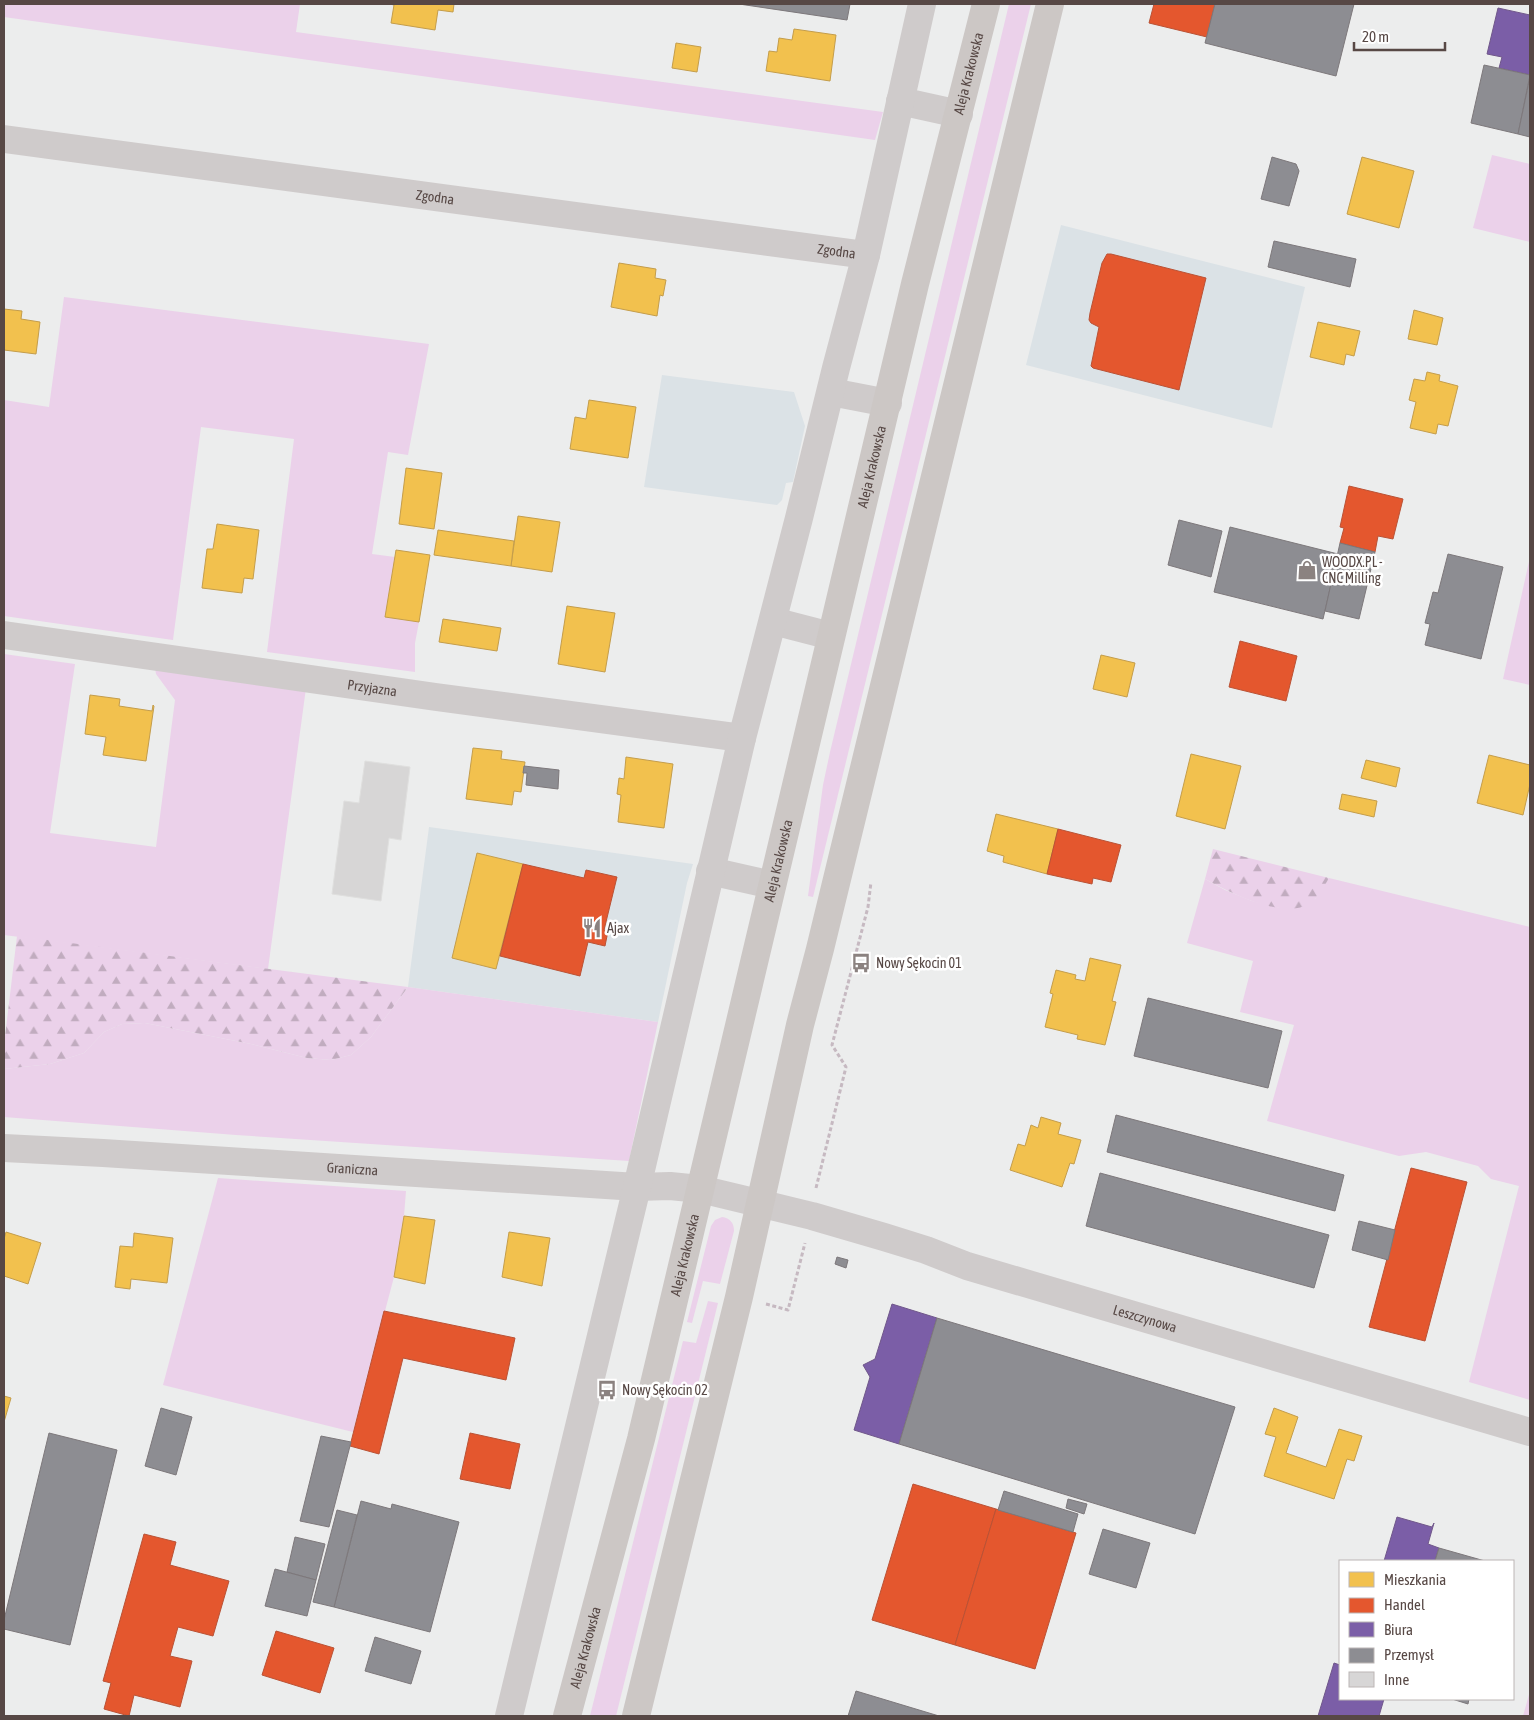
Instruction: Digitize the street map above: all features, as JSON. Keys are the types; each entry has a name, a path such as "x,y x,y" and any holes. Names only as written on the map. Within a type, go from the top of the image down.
{"main road":[{"name":"Aleja Krakowska","path":"567,1716 642,1439 915,284 986,4"},
{"path":"636,1716 739,1297 800,1025 1050,4"}],"street":[{"path":"509,1716 637,1187 742,738 866,255 922,4"},
{"path":"900,101 959,114"},
{"name":"Zgodna","path":"4,139 866,255"},
{"path":"831,392 888,403"},
{"path":"773,621 831,636"},
{"name":"Przyjazna","path":"4,635 436,697 742,738"},
{"path":"710,871 772,885"},
{"name":"Graniczna","path":"4,1148 103,1152 637,1187 685,1186 700,1189"},
{"name":"Leszczynowa","path":"700,1189 760,1203 884,1237 926,1250 967,1266 1530,1432"}],"path":[{"path":"816,1195 846,1067 832,1046 868,907 871,882"},
{"path":"764,1304 788,1310 805,1242"}],"shaded area":[{"path":"1061,225 1305,287 1272,428 1026,365"},
{"path":"662,375 794,392 805,426 793,482 786,483 782,500 777,505 644,487"},
{"path":"429,827 693,864 687,883 658,1022 408,987"}],"green space":[{"path":"4,4 300,4 296,32 883,112 875,140 4,17"},
{"path":"1009,4 1031,4 813,897 808,896 823,785 830,752"},
{"path":"1492,155 1530,164 1530,242 1473,228"},
{"path":"64,297 429,344 408,455 388,452 372,554 395,557 385,617 419,622 415,643 415,672 267,652 294,439 201,427 173,640 4,616 4,400 49,407"},
{"path":"1530,557 1530,685 1503,679"},
{"path":"4,654 75,664 50,833 156,847 175,700 156,674 155,668 306,688 268,969 4,935"},
{"path":"1213,849 1329,878 1319,895 1310,903 1299,908 1272,907 1242,897 1205,879"},
{"path":"1329,878 1530,927 1530,1400 1469,1382 1519,1186 1491,1179 1478,1166 1426,1152 1399,1156 1267,1121 1294,1025 1240,1012 1253,961 1187,943 1205,879 1252,901 1280,908 1315,899"},
{"path":"17,936 408,987 371,1037 351,1055 331,1060 307,1058 251,1044 145,1023 122,1024 104,1032 84,1053 50,1064 4,1069 4,1045"},
{"path":"408,987 658,1022 629,1161 236,1135 4,1117 4,1069 50,1064 84,1053 104,1032 122,1024 145,1023 251,1044 307,1058 331,1060 351,1055 371,1037"},
{"path":"218,1178 406,1191 394,1277 353,1432 163,1385"},
{"path":"722,1217 731,1221 734,1231 720,1284 703,1281 692,1323 687,1322 711,1226 715,1220"},
{"path":"708,1301 718,1303 616,1716 590,1716 683,1341 696,1343"},
{"path":"1530,1691 1530,1716 1523,1716"}],"building: Mieszkania":[{"path":"390,4 454,4 453,12 438,10 435,30 391,23 394,5"},
{"path":"794,29 836,35 830,81 766,71 769,51 777,52 779,38 792,40"},
{"path":"676,43 701,47 697,72 672,68"},
{"path":"1362,157 1414,171 1399,228 1347,214"},
{"path":"619,263 656,269 655,278 666,280 663,296 660,295 657,316 611,307"},
{"path":"4,309 22,311 21,319 40,322 36,354 4,350"},
{"path":"1414,310 1443,318 1437,345 1408,339"},
{"path":"1318,322 1360,331 1354,356 1346,354 1344,365 1310,357"},
{"path":"1427,372 1440,375 1439,381 1458,386 1448,426 1438,424 1436,434 1410,428 1416,402 1409,400 1414,379 1425,381"},
{"path":"589,400 636,407 628,458 570,449 575,417 586,419"},
{"path":"406,468 442,473 434,529 399,524"},
{"path":"518,516 560,522 552,572 511,566"},
{"path":"217,524 259,530 253,579 244,578 242,593 202,588 207,549 213,549"},
{"path":"438,530 514,541 511,566 434,555"},
{"path":"396,550 430,555 419,622 385,617"},
{"path":"567,606 615,613 605,672 558,664"},
{"path":"443,619 501,628 497,651 439,642"},
{"path":"1101,655 1135,663 1127,697 1093,689"},
{"path":"90,695 120,699 119,706 152,711 154,706 146,761 103,755 106,737 85,734"},
{"path":"473,748 502,751 501,759 525,762 521,792 514,791 512,805 466,799"},
{"path":"1191,754 1241,766 1225,829 1176,816"},
{"path":"1489,755 1530,765 1530,784 1523,815 1477,803"},
{"path":"626,757 673,764 664,828 618,822 621,795 617,794 619,778 624,779"},
{"path":"1366,760 1400,768 1396,787 1361,778"},
{"path":"1342,794 1377,801 1374,817 1339,809"},
{"path":"996,814 1058,829 1047,874 1003,862 1004,856 987,851"},
{"path":"477,853 523,864 496,969 452,958"},
{"path":"1090,958 1121,965 1112,1001 1116,1002 1105,1045 1077,1039 1078,1035 1045,1027 1053,994 1050,993 1056,970 1076,975 1075,979 1085,981"},
{"path":"1041,1117 1061,1123 1058,1134 1081,1140 1074,1164 1070,1163 1062,1187 1010,1170 1018,1144 1025,1146 1031,1125 1038,1128"},
{"path":"404,1216 435,1220 425,1284 394,1277"},
{"path":"6,1232 41,1243 28,1284 4,1276 4,1239"},
{"path":"509,1232 550,1238 542,1286 502,1277"},
{"path":"134,1233 173,1238 167,1283 131,1279 130,1289 115,1287 120,1246 133,1247"},
{"path":"4,1396 11,1398 4,1422"},
{"path":"1274,1408 1298,1417 1286,1453 1326,1467 1339,1429 1362,1436 1354,1461 1347,1459 1334,1499 1264,1476 1276,1437 1265,1434"}],"building: Handel":[{"path":"1154,4 1215,4 1207,37 1149,23"},
{"path":"1107,254 1206,278 1179,390 1091,366 1099,327 1089,320 1090,313 1102,263"},
{"path":"1349,486 1403,499 1393,539 1378,536 1375,552 1340,543 1344,528 1340,527"},
{"path":"1240,641 1297,656 1286,701 1229,687"},
{"path":"1058,829 1121,845 1111,882 1093,878 1092,884 1047,874"},
{"path":"523,864 584,878 586,870 617,877 604,930 608,931 605,946 588,942 580,976 500,956"},
{"path":"1411,1168 1467,1182 1425,1341 1369,1327"},
{"path":"384,1311 515,1338 506,1380 403,1358 379,1454 350,1446"},
{"path":"470,1433 520,1444 510,1489 460,1479"},
{"path":"913,1484 996,1509 955,1645 872,1620"},
{"path":"996,1509 1076,1533 1035,1669 955,1645"},
{"path":"144,1534 176,1542 170,1565 229,1581 213,1636 178,1627 170,1656 192,1661 180,1707 134,1695 129,1716 104,1709 111,1683 103,1681"},
{"path":"276,1631 334,1648 320,1693 262,1675"}],"building: Biura":[{"path":"1498,8 1530,15 1530,75 1499,68 1502,57 1487,54"},
{"path":"892,1304 937,1318 899,1444 854,1430 870,1377 863,1365 875,1359"},
{"path":"1397,1517 1432,1527 1434,1523 1428,1544 1439,1548 1435,1560 1384,1560"},
{"path":"1334,1663 1339,1665 1339,1700 1384,1700 1379,1716 1318,1716"}],"building: Przemysł":[{"path":"739,4 850,4 847,20"},
{"path":"1215,4 1354,4 1336,76 1205,43"},
{"path":"1484,65 1530,75 1518,134 1471,123"},
{"path":"1530,77 1530,137 1518,134"},
{"path":"1272,157 1296,164 1299,171 1289,206 1261,199"},
{"path":"1274,241 1356,259 1350,287 1268,267"},
{"path":"1179,520 1222,531 1211,577 1168,565"},
{"path":"1230,527 1338,554 1323,619 1214,592"},
{"path":"1340,543 1375,552 1359,619 1325,611"},
{"path":"1448,554 1503,567 1481,659 1425,645 1430,624 1425,623 1433,592 1438,593"},
{"path":"524,766 559,770 558,789 526,785 527,773 523,773"},
{"path":"1148,998 1282,1031 1268,1088 1134,1056"},
{"path":"1116,1115 1344,1175 1335,1211 1107,1152"},
{"path":"1100,1173 1329,1235 1314,1288 1086,1226"},
{"path":"1359,1221 1395,1230 1388,1260 1352,1250"},
{"path":"837,1257 848,1260 846,1268 835,1264"},
{"path":"937,1318 1235,1407 1195,1534 899,1444"},
{"path":"161,1408 192,1417 176,1475 145,1466"},
{"path":"49,1433 117,1450 70,1645 4,1629 4,1620"},
{"path":"321,1436 351,1442 329,1527 300,1521"},
{"path":"1004,1491 1078,1514 1073,1532 998,1510"},
{"path":"1068,1499 1087,1504 1084,1514 1066,1508"},
{"path":"361,1501 391,1509 392,1504 459,1522 430,1632 334,1607"},
{"path":"337,1510 357,1515 334,1607 313,1602"},
{"path":"1103,1529 1150,1543 1136,1588 1089,1574"},
{"path":"295,1537 325,1544 316,1580 287,1572"},
{"path":"1439,1548 1481,1560 1435,1560"},
{"path":"275,1569 316,1580 307,1616 265,1606"},
{"path":"375,1637 421,1651 411,1684 365,1671"},
{"path":"856,1691 939,1716 848,1716"},
{"path":"1455,1700 1469,1700 1468,1704"}],"building: Inne":[{"path":"365,761 410,767 401,840 389,838 381,901 332,894 344,801 359,803"}],"place":[{"name":"WOODX.PL - CNC Milling","path":"1307,570"},
{"name":"Ajax","path":"592,928"},
{"name":"Nowy Sękocin 01","path":"861,963"},
{"name":"Nowy Sękocin 02","path":"607,1390"}]}
